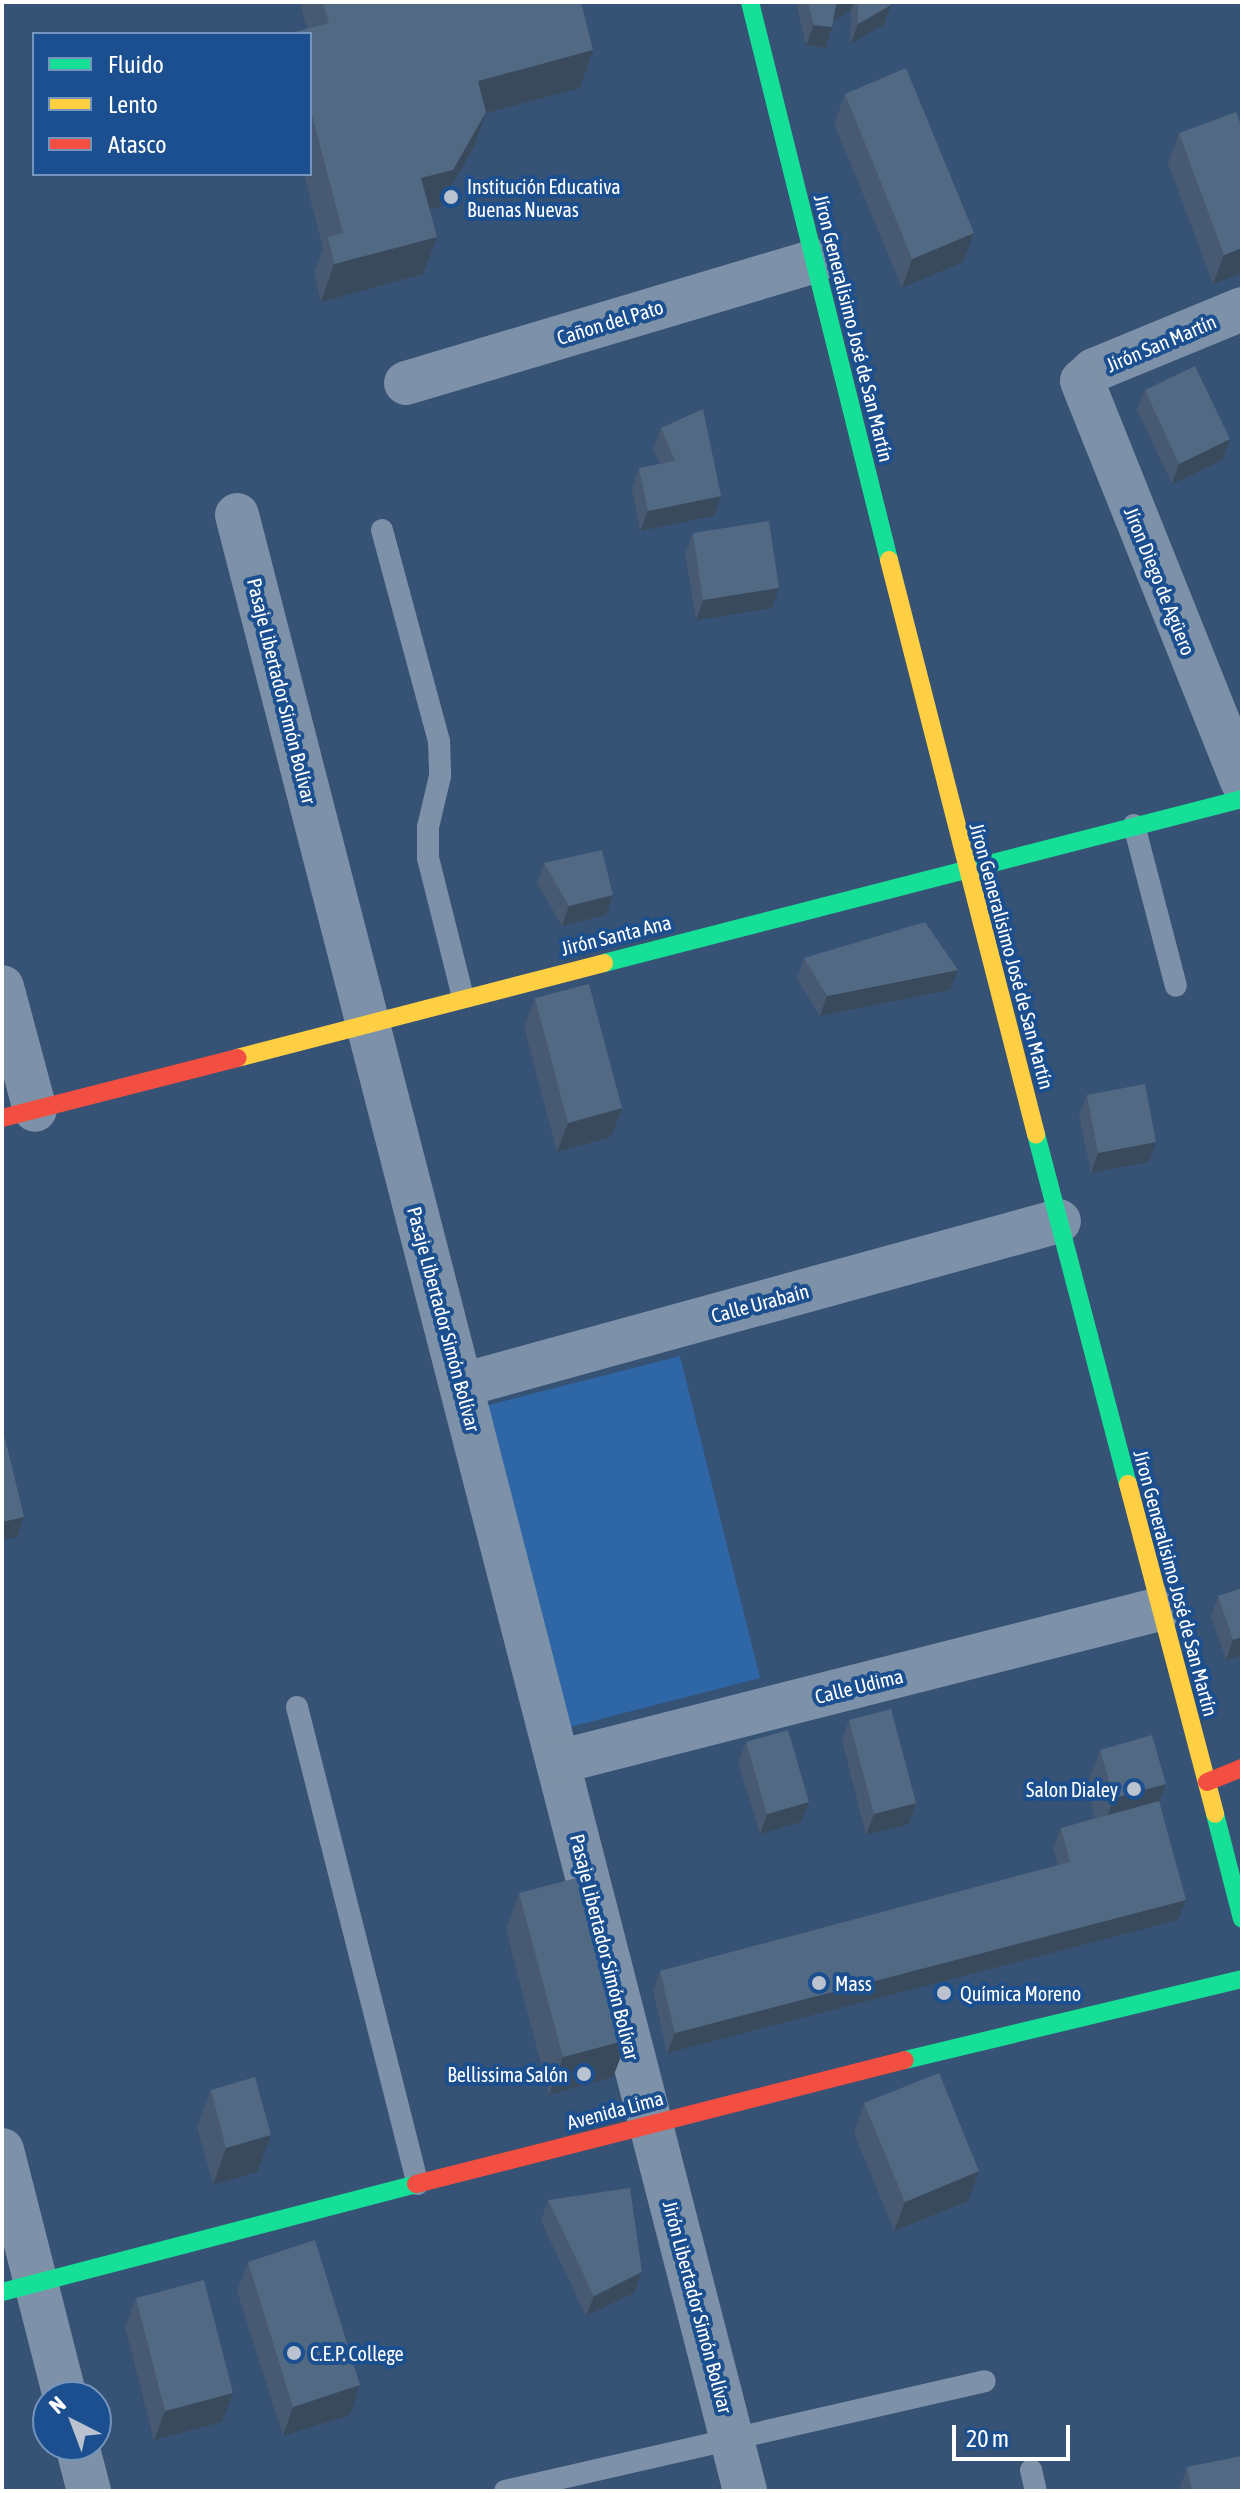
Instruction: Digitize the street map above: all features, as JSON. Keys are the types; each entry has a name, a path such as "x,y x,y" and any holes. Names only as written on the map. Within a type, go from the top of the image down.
{"street":[{"name":"Jíron Generalisimo José de San Martín","path":"750,2 966,867 1242,1919"},
{"name":"Cañon del Pato","path":"406,383 815,261"},
{"name":"Jirón San Martín","path":"1082,381 1094,370 1242,309"},
{"name":"Jíron Diego de Agüero","path":"1082,381 1242,781"},
{"name":"Pasaje Libertador Simón Bolívar","path":"237,515 650,2124"},
{"name":"Jirón Santa Ana","path":"18,1114 966,867 1242,799"},
{"path":"2,987 18,1114"},
{"name":"Calle Urabaín","path":"462,1385 1059,1221"},
{"name":"Calle Udima","path":"558,1762 1160,1609"},
{"path":"1207,1782 1242,1768"},
{"name":"Avenida Lima","path":"19,2288 650,2124 1242,1979"},
{"name":"Jirón Libertador Simón Bolívar","path":"650,2124 745,2491"},
{"path":"2,2150 19,2288 58,2381"},
{"path":"81,2461 89,2491"}],"lane":[{"path":"382,530 439,741 440,776 428,827 428,858 463,997"},
{"path":"1134,825 1176,986"},
{"path":"297,1707 418,2184"},
{"path":"505,2491 985,2381"}],"shaded area":[{"path":"680,1356 760,1678 566,1728 485,1406"}],"building":[{"path":"323,2 581,2 593,50 478,81 486,112 453,170 421,178 437,237 334,264 328,237 343,233 312,115 312,32 295,32 329,23"},
{"path":"808,2 838,2 832,27 814,25"},
{"path":"858,2 890,2 891,5 858,24"},
{"path":"906,68 974,233 912,259 845,94"},
{"path":"1236,112 1242,128 1242,248 1224,255 1179,133"},
{"path":"1195,366 1230,439 1179,464 1145,390"},
{"path":"703,409 721,496 648,511 639,468 675,461 661,428"},
{"path":"769,521 779,588 703,600 693,533"},
{"path":"602,850 613,895 569,906 544,863"},
{"path":"925,922 958,970 827,996 804,958"},
{"path":"589,984 622,1108 568,1123 535,998"},
{"path":"1145,1084 1156,1142 1098,1153 1087,1095"},
{"path":"5,1438 24,1517 2,1522 2,1439"},
{"path":"1242,1588 1242,1637 1233,1640 1218,1596"},
{"path":"891,1709 916,1803 874,1814 849,1720"},
{"path":"788,1730 809,1802 767,1814 746,1742"},
{"path":"1152,1735 1166,1784 1114,1798 1100,1750"},
{"path":"1159,1801 1186,1900 675,2033 660,1971 1070,1862 1061,1828"},
{"path":"584,1876 627,2040 563,2057 519,1893"},
{"path":"939,2073 979,2171 905,2202 864,2103"},
{"path":"255,2077 271,2135 226,2148 211,2090"},
{"path":"630,2188 642,2272 594,2296 548,2200"},
{"name":"C.E.P. College","path":"315,2240 360,2385 293,2407 248,2262"},
{"path":"204,2280 233,2393 165,2411 136,2298"},
{"path":"1242,2456 1242,2491 1192,2491 1187,2467"}],"traffic: fast":[{"path":"750,2 889,560"},
{"path":"604,963 1242,799"},
{"path":"1036,1134 1128,1484"},
{"path":"1215,1814 1242,1919"},
{"path":"905,2060 1242,1979"},
{"path":"2,2292 416,2184"}],"traffic: slow":[{"path":"889,560 1036,1134"},
{"path":"237,1058 604,963"},
{"path":"1128,1484 1215,1814"}],"traffic: jam":[{"path":"2,1118 237,1058"},
{"path":"1207,1782 1242,1768"},
{"path":"416,2184 905,2060"}],"place":[{"name":"Institución Educativa Buenas Nuevas","path":"451,197"},
{"name":"Salon Dialey","path":"1134,1789"},
{"name":"Mass","path":"819,1983"},
{"name":"Química Moreno","path":"944,1993"},
{"name":"Bellissima Salón","path":"584,2074"},
{"name":"C.E.P. College","path":"294,2353"}]}
